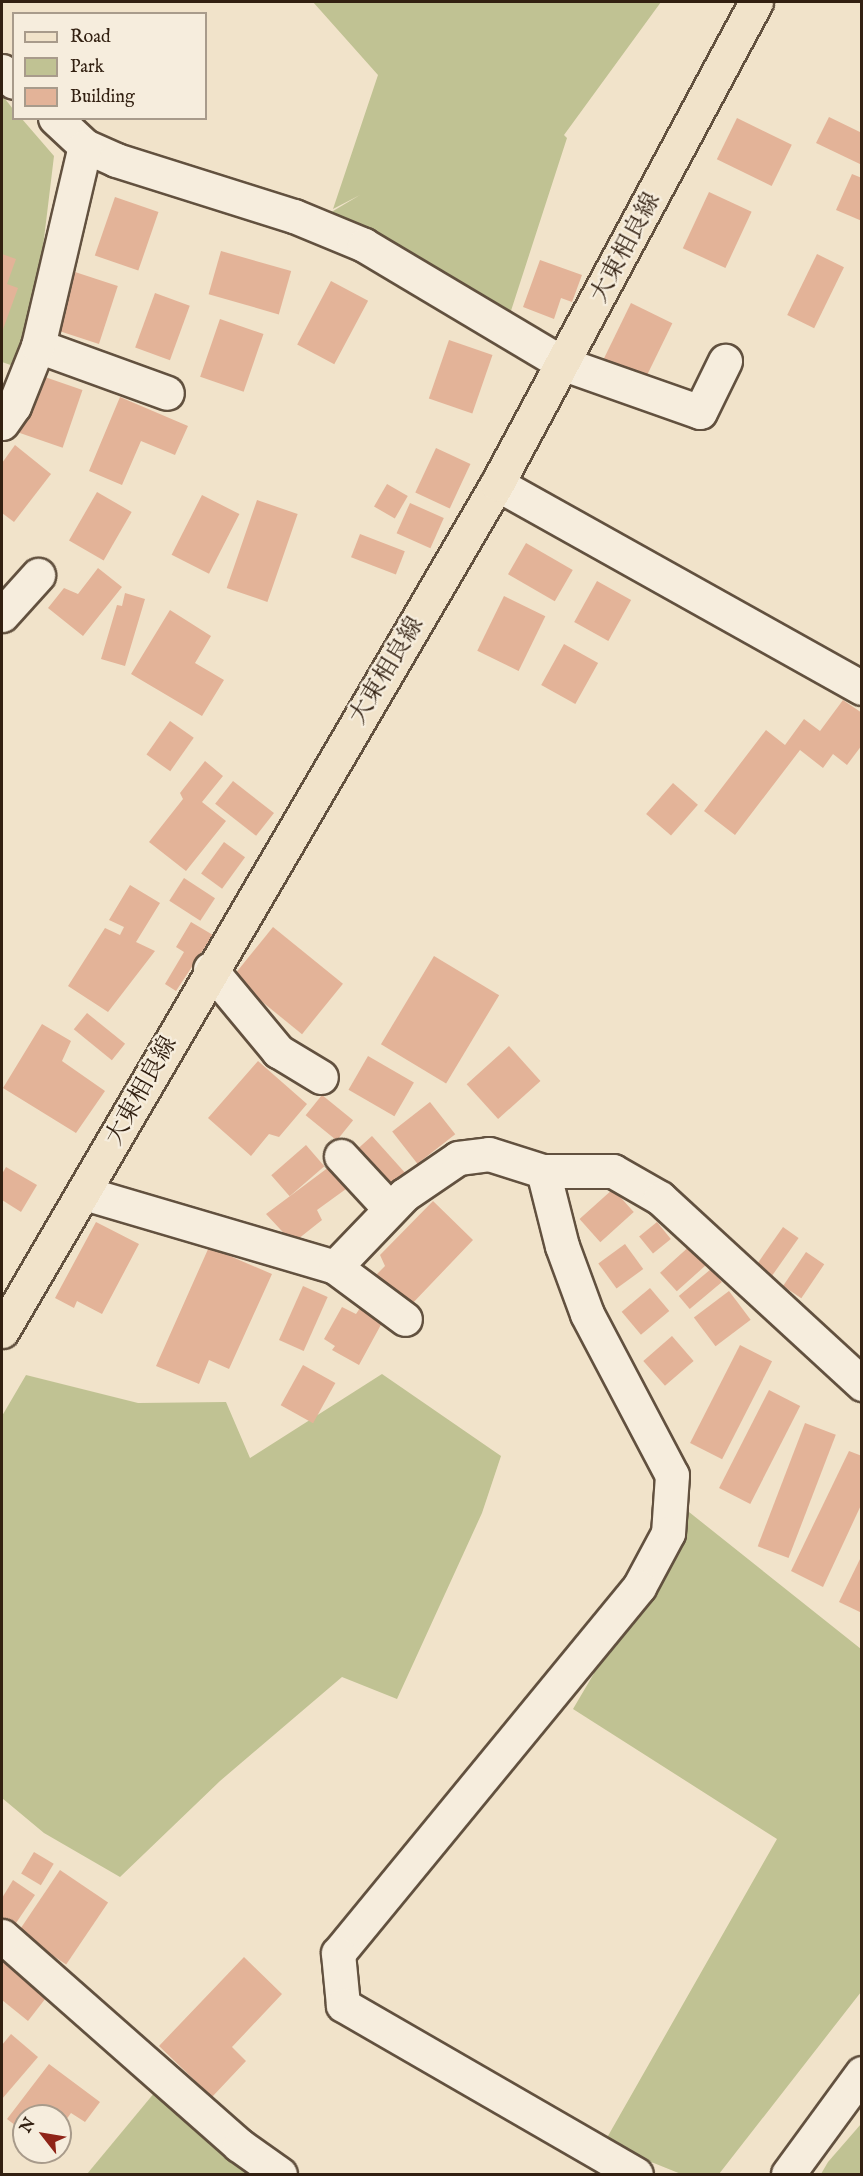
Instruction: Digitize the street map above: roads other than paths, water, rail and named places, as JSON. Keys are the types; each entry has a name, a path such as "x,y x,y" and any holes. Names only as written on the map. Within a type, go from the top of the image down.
{"main road":[{"name":"大東相良線","path":"2,1332 84,1193 210,969 497,484 564,364 756,2"}],"street":[{"path":"57,120 85,146 116,160 294,216 364,245 564,364 700,412 725,361"},
{"path":"2,423 14,406 38,346 85,146"},
{"path":"38,346 167,393"},
{"path":"497,484 861,688"},
{"path":"2,615 38,574"},
{"path":"210,969 278,1051 321,1077"},
{"path":"335,1267 404,1195 458,1158 489,1154 543,1172 613,1171 660,1198 861,1384"},
{"path":"341,1156 390,1209"},
{"path":"543,1172 562,1246 587,1314 672,1474 669,1533 639,1587 338,1953 343,2005 636,2175"},
{"path":"84,1193 335,1267 405,1319"},
{"path":"2,1936 239,2145 280,2175"},
{"path":"788,2175 861,2073"}]}
